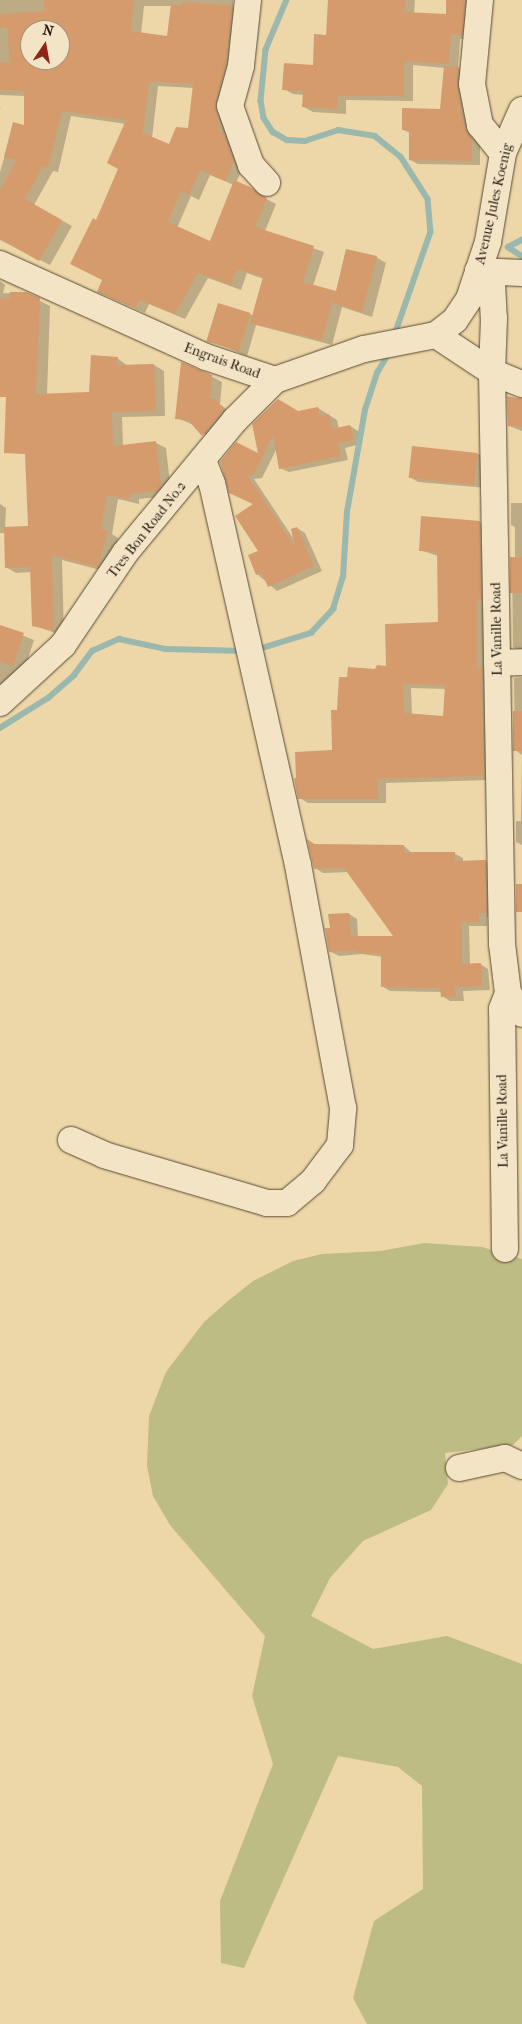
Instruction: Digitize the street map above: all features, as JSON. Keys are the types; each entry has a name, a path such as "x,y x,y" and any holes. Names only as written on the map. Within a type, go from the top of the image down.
{"street":[{"path":"248,0 241,66 230,106 251,165 267,183"},
{"path":"480,0 472,84 480,125 503,153"},
{"name":"Avenue Jules Koenig","path":"428,337 455,320 469,300 488,242 503,153 522,110"},
{"name":"Engrais Road","path":"0,264 206,357 275,380 387,343 428,337"},
{"path":"478,271 522,273"},
{"name":"La Vanille Road","path":"478,271 492,284 492,372 510,663 502,944 515,1004 502,1009 505,1249"},
{"path":"428,337 492,372 522,384"},
{"name":"Tres Bon Road No.2","path":"0,703 63,645 126,552 235,420 275,380"},
{"path":"70,1140 104,1155 257,1200 287,1204 313,1181 340,1145 343,1108 298,865 212,484 203,460"},
{"path":"459,1468 505,1458 522,1466"}],"shaded area":[{"path":"424,1243 482,1247 522,1259 522,1436 513,1445 445,1453 448,1484 431,1510 363,1541 330,1578 311,1616 373,1649 447,1636 522,1664 522,2024 367,2024 353,1998 374,1921 423,1889 422,1786 398,1767 338,1756 244,1968 221,1963 220,1901 273,1764 252,1696 265,1636 170,1525 153,1496 147,1466 149,1416 166,1372 204,1322 228,1301 253,1281 293,1261 322,1254 381,1251"}],"building":[{"path":"44,0 134,0 131,31 167,36 171,4 182,6 183,2 232,6 226,63 215,103 220,132 223,132 234,161 225,181 200,170 189,195 181,191 168,222 210,241 234,180 250,187 267,198 255,227 314,246 303,282 336,291 346,249 377,256 362,312 333,303 334,296 322,340 250,323 263,277 237,269 231,285 198,273 175,314 139,300 135,308 97,292 102,280 70,264 93,218 96,220 118,169 107,163 126,120 62,111 48,167 43,166 25,199 62,220 39,261 0,239 0,190 16,160 4,157 13,122 24,125 24,91 0,90 0,62 10,63 7,27 0,28 0,14 45,11","holes":["149,81 193,84 188,128 176,127 169,144 143,133"]},
{"path":"328,0 406,0 404,12 446,14 446,0 465,0 462,35 451,34 449,64 404,61 404,96 338,96 337,109 302,107 303,91 282,90 284,63 313,65 314,34 326,35"},
{"path":"444,66 459,67 457,87 465,128 472,139 472,161 409,160 409,130 402,130 402,108 440,109"},
{"path":"10,292 26,292 40,298 36,394 89,392 91,355 118,357 117,365 154,364 156,411 112,412 113,446 156,441 161,486 157,491 129,494 130,499 107,495 101,529 108,531 98,567 52,555 54,631 32,626 30,567 5,568 4,527 28,526 25,454 4,453 6,397 0,397 0,298 10,299"},
{"path":"218,303 251,313 239,351 206,341"},
{"path":"181,362 212,375 210,399 215,399 224,409 202,436 188,420 175,419"},
{"path":"507,396 522,399 522,427 508,426"},
{"path":"278,399 298,411 318,407 320,416 329,414 332,429 350,425 354,440 338,443 341,456 279,469 273,435 254,474 247,475 295,547 291,529 297,527 314,566 268,587 262,573 256,575 248,555 258,551 235,516 253,504 229,493 220,462 236,442 258,453 252,424"},
{"path":"412,446 478,453 474,485 409,478"},
{"path":"421,516 480,521 481,599 477,599 477,668 482,668 483,776 378,779 378,799 298,799 294,778 296,778 295,752 332,750 331,710 337,710 339,677 347,677 348,667 375,669 377,665 386,666 385,624 438,622 437,552 419,551","holes":["403,684 445,685 443,716 404,713"]},
{"path":"510,557 522,557 522,593 510,593"},
{"path":"0,625 24,633 13,667 0,661"},
{"path":"513,711 522,711 522,751 513,751"},
{"path":"307,839 314,844 404,845 404,852 455,852 455,861 486,860 486,913 479,913 479,922 462,922 462,964 481,963 482,986 455,987 456,997 441,997 440,988 381,987 381,954 358,953 358,950 329,952 325,928 330,928 328,914 349,913 351,936 393,936 344,868 314,869"},
{"path":"516,884 522,884 522,912 516,912"}],"waterway":[{"path":"287,0 266,50 261,101 264,118 273,132 287,140 305,141 338,130 375,136 401,157 428,199 431,232 395,335"},
{"path":"508,247 522,240"},
{"path":"508,247 522,256"},
{"path":"256,650 311,633 333,609 343,577 347,512 365,410 377,373 389,353"},
{"path":"0,728 48,698 74,675 92,651 119,639 166,649 244,651"}]}
